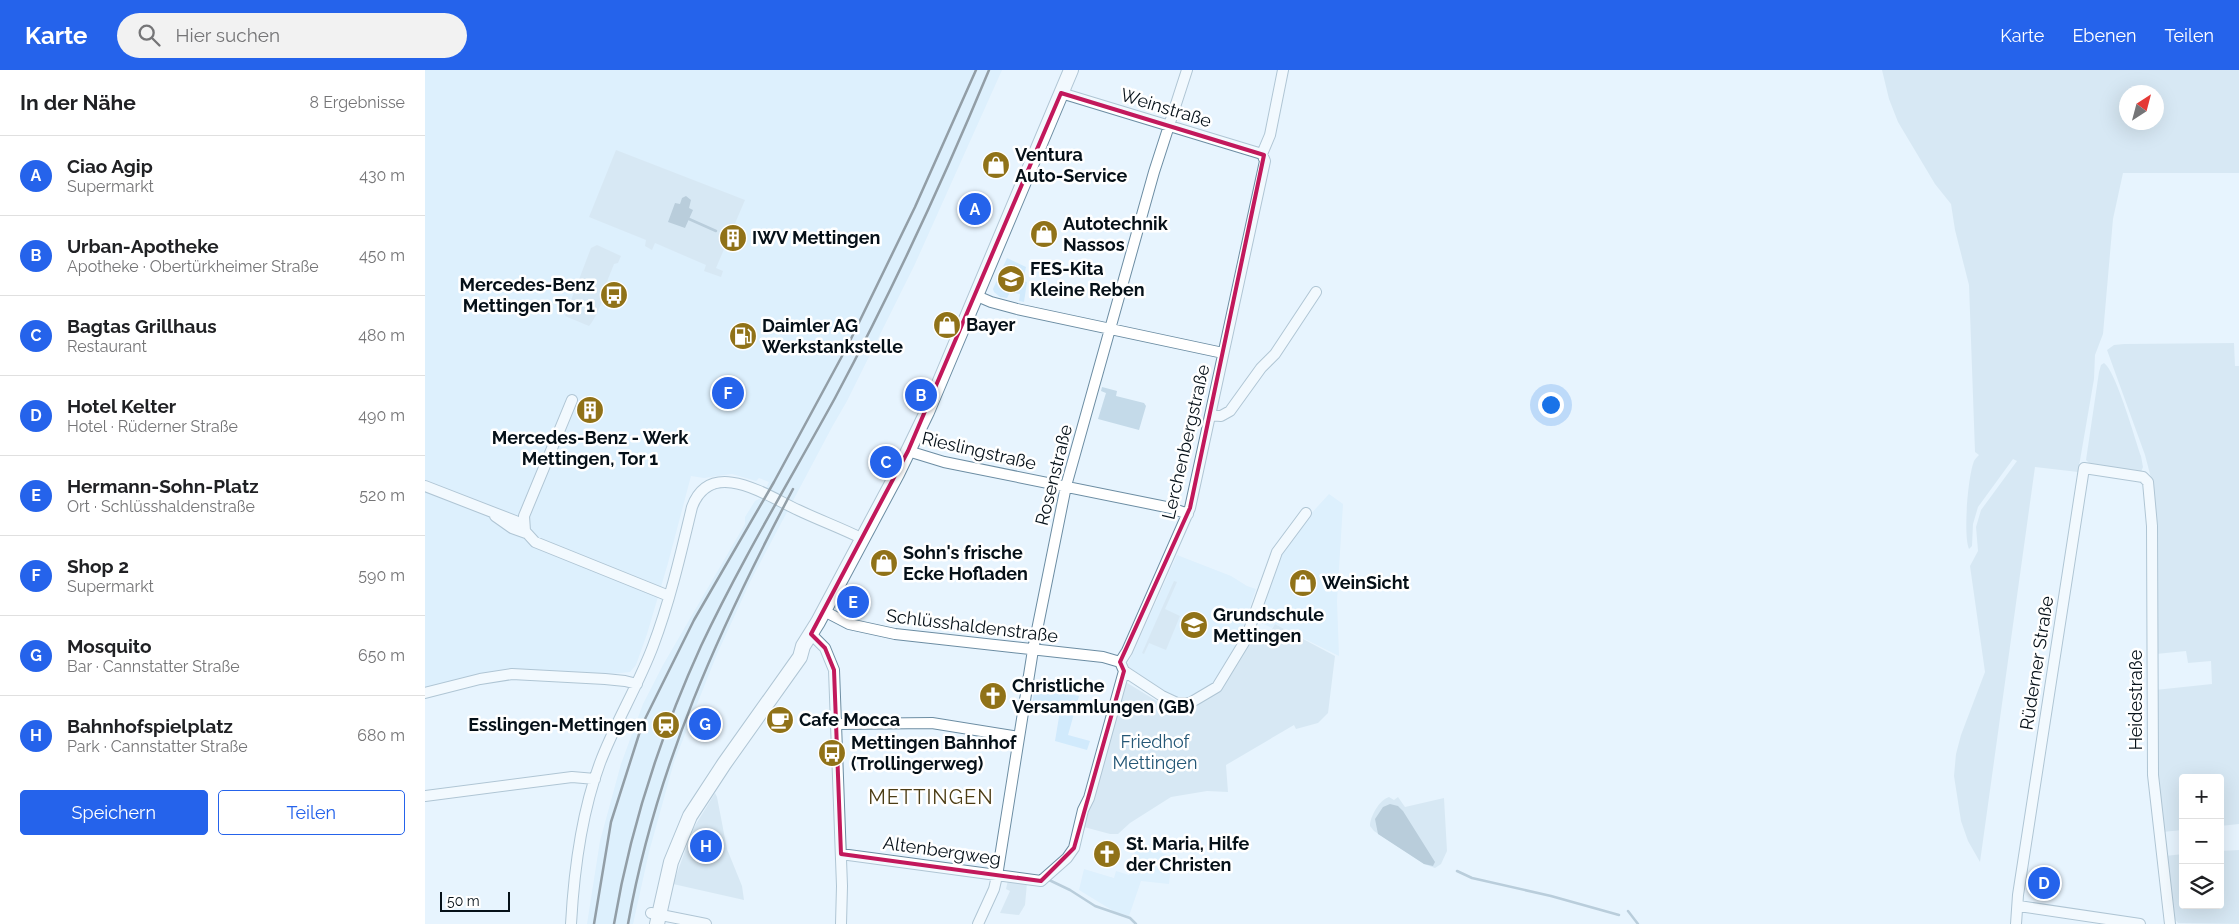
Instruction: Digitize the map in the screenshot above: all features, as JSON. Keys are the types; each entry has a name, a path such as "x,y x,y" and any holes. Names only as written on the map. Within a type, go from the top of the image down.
{"main road":[{"path":"654,919 663,863 683,814 702,782 793,654 807,640 908,451 977,296 1071,70"}],"street":[{"name":"Rosenstraße","path":"978,924 994,889 997,876 1033,650 1065,486 1168,125 1187,70"},
{"name":"Lerchenbergstraße","path":"1038,881 1067,858 1074,847 1127,651 1188,514 1265,161 1262,154 1270,135 1283,70"},
{"name":"Weinstraße","path":"1061,94 1262,154"},
{"path":"1210,415 1223,416 1230,411 1261,368 1273,356 1316,292"},
{"path":"977,296 1010,307 1223,353"},
{"path":"524,528 524,516 571,400"},
{"name":"Rieslingstraße","path":"908,451 944,462 1171,508 1188,514"},
{"name":"Rüderner Straße","path":"2016,924 2019,906 2018,895 2081,474 2084,468 2088,468 2145,478"},
{"name":"Heidestraße","path":"2145,478 2148,481 2152,517 2153,775 2169,924"},
{"path":"571,924 580,839 595,779 612,734 655,643 694,503 703,491 714,484 729,482 746,485 861,538"},
{"path":"425,486 495,515 505,516 524,528 538,543 669,596"},
{"path":"1122,667 1162,696 1177,703 1189,702 1217,687 1245,640 1277,552 1306,513"},
{"name":"Schlüsshaldenstraße","path":"824,611 849,624 888,632 1103,657 1122,667"},
{"path":"807,640 823,645 834,665 841,854 841,924"},
{"path":"425,693 480,679 512,674 614,680 637,684"},
{"path":"837,724 931,724 1019,737"},
{"path":"425,796 572,777 595,779"},
{"name":"Altenbergweg","path":"841,854 1038,881"},
{"path":"2019,906 2141,924"},
{"path":"654,919 706,924"}],"highlighted area":[{"path":"1061,93 1264,155 1190,508 1120,662 1124,671 1074,848 1041,881 841,854 834,670 825,648 811,634 908,451"}],"shaded area":[{"path":"425,70 1002,70 915,264 847,401 751,580 717,654 674,762 649,852 633,924 587,924 600,841 621,764 643,704 663,665 745,524 745,517 755,501 761,498 769,482 759,478 756,481 732,474 704,478 691,476 647,634 636,665 630,672 602,675 543,671 425,689"},
{"path":"686,196 691,200 689,208 693,210 685,228 668,222 675,203 680,204 682,198"},
{"name":"FES-Kita Kleine Reben","path":"1007,258 1026,267 1023,281 1027,282 1024,302 1019,301 1020,294 1010,292 1007,298 1000,297 994,292 993,289"},
{"path":"1329,494 1343,504 1337,601 1339,656 1275,624 1272,628 1257,621 1273,574 1284,549 1298,528"},
{"name":"Grundschule Mettingen","path":"1177,555 1231,576 1256,589 1240,637 1218,677 1213,684 1194,696 1184,699 1163,690 1130,668 1128,664"},
{"path":"1035,683 1059,686 1059,692 1079,696 1068,735 1090,741 1087,750 1055,741 1060,711 1032,707"},
{"path":"1390,804 1398,806 1403,811 1435,862 1433,866 1424,864 1378,834 1375,819 1383,807"},
{"path":"1138,841 1150,850 1172,856 1169,884 1141,881 1129,916 1115,912 1079,890 1084,869 1114,878 1116,871 1129,875"}],"green space":[{"path":"1882,70 2239,70 2239,173 2123,173 2113,219 2103,334 2095,355 2094,379 2078,472 2035,467 1980,862 1968,841 1961,821 1954,776 1956,754 1961,735 1985,672 1970,566 1978,551 1976,527 1981,510 2017,461 2013,459 1978,507 1973,524 1972,546 1969,549 1966,531 1968,492 1974,461 1979,455 1975,452 1969,285 1955,230 1951,204 1935,184 1898,122 1889,99"},
{"path":"616,150 745,200 716,268 723,271 721,277 704,271 706,265 655,243 652,250 645,246 646,240 589,217"},
{"path":"597,245 621,256 618,263 614,264 604,289 599,309 589,326 565,316 591,248"},
{"path":"2234,343 2235,366 2239,366 2239,824 2224,826 2224,774 2179,774 2179,830 2162,832 2158,791 2155,690 2212,684 2211,661 2188,663 2186,651 2156,654 2151,478 2145,455 2107,350 2114,345"},
{"path":"2104,363 2114,379 2125,406 2141,456 2143,467 2141,472 2090,464 2086,460 2099,372 2101,365"},
{"path":"1102,387 1117,391 1116,396 1144,403 1146,406 1139,430 1098,419 1106,393 1101,391"},
{"path":"1174,581 1177,582 1165,609 1180,616 1166,650 1149,643 1144,654 1142,653"},
{"name":"Friedhof Mettingen","path":"1275,624 1335,656 1328,713 1318,723 1296,729 1294,725 1226,765 1228,792 1207,791 1171,797 1130,823 1118,834 1110,834 1084,827 1124,681 1165,706 1181,710 1197,706 1221,689 1248,646 1260,634 1268,636"},
{"path":"715,793 727,849 742,886 744,900 673,884 693,829"},
{"path":"1389,797 1394,800 1398,797 1405,807 1444,798 1447,851 1441,864 1435,868 1424,864 1374,831 1370,826 1376,809"},
{"path":"2239,850 2239,924 2178,923 2174,918 2165,856 2179,854 2179,909 2224,909 2224,851"},
{"path":"1008,880 1027,883 1025,905 1019,915 1000,913 1010,891 1006,889"}],"waterway":[{"path":"689,219 716,231"},
{"path":"1457,871 1472,878 1551,896 1619,915"},
{"path":"1047,879 1070,890 1095,906 1130,918 1136,924"},
{"path":"1628,911 1638,924"}],"railway":[{"path":"594,924 611,822 642,725 694,620 774,482 848,345 915,207 976,70"},
{"path":"614,924 638,817 660,748 686,679 732,583 835,398 877,317 954,153 989,70"},
{"path":"628,924 640,866 655,809 693,700 740,594 793,489"}],"place":[{"name":"Ventura Auto-Service","path":"996,165"},
{"name":"Ciao Agip","path":"975,209"},
{"name":"Autotechnik Nassos","path":"1044,234"},
{"name":"IWV Mettingen","path":"733,238"},
{"name":"FES-Kita Kleine Reben","path":"1011,279"},
{"name":"Mercedes-Benz Mettingen Tor 1","path":"614,295"},
{"name":"Bayer","path":"947,325"},
{"name":"Daimler AG Werkstankstelle","path":"743,336"},
{"name":"Shop 2","path":"728,393"},
{"name":"Urban-Apotheke","path":"921,395"},
{"name":"Mercedes-Benz - Werk Mettingen, Tor 1","path":"590,410"},
{"name":"Bagtas Grillhaus","path":"886,462"},
{"name":"Sohn's frische Ecke Hofladen","path":"884,563"},
{"name":"WeinSicht","path":"1303,583"},
{"name":"Hermann-Sohn-Platz","path":"853,602"},
{"name":"Grundschule Mettingen","path":"1194,625"},
{"name":"Christliche Versammlungen (GB)","path":"993,696"},
{"name":"Cafe Mocca","path":"780,720"},
{"name":"Mosquito","path":"705,724"},
{"name":"Esslingen-Mettingen","path":"666,725"},
{"name":"Mettingen Bahnhof (Trollingerweg)","path":"832,753"},
{"name":"Bahnhofspielplatz","path":"706,846"},
{"name":"St. Maria, Hilfe der Christen","path":"1107,854"},
{"name":"Hotel Kelter","path":"2044,883"}],"district":[{"name":"METTINGEN","path":"931,797"}]}
